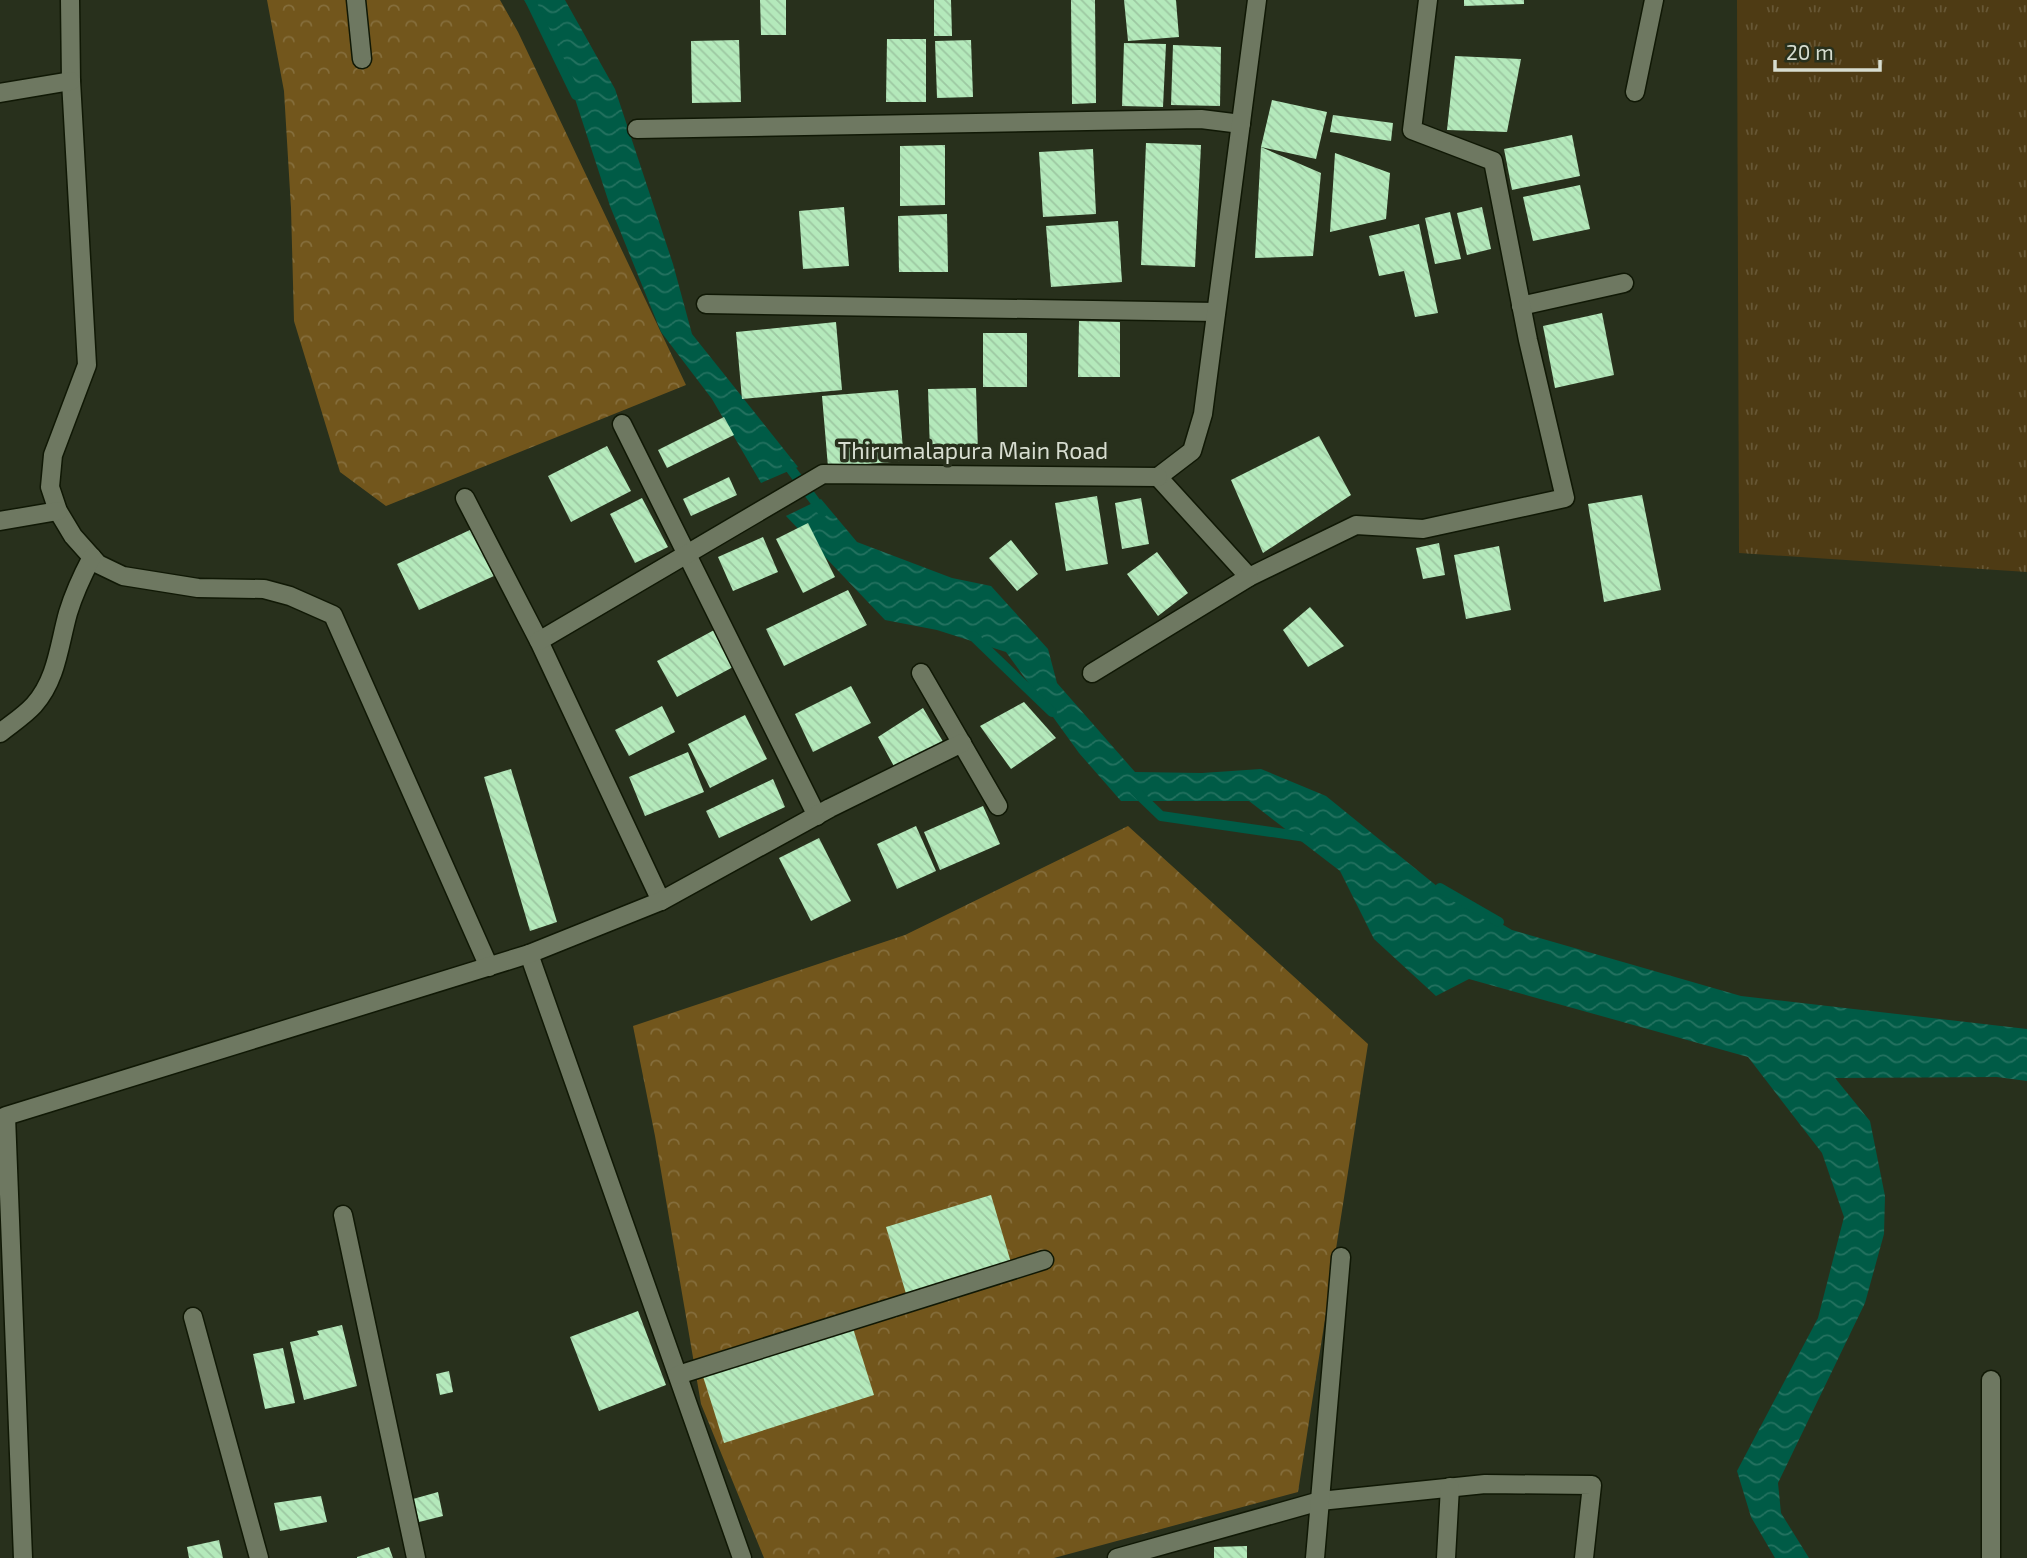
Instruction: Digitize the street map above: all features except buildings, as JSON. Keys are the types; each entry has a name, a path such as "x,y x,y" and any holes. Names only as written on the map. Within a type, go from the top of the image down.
{"street":[{"path":"70,0 71,82 87,366 53,455 50,487 58,511 73,536 98,564 123,576 198,588 264,589 290,596 333,615 489,967"},
{"path":"356,0 362,59"},
{"path":"1249,577 1158,477 1192,452 1203,414 1257,0"},
{"path":"1092,673 1249,577 1356,525 1423,530 1565,498 1521,306 1493,161 1412,130 1429,0"},
{"path":"1635,92 1654,0"},
{"path":"0,93 71,82"},
{"path":"637,129 1201,119 1241,124"},
{"path":"1521,306 1625,283"},
{"path":"706,304 1216,312"},
{"path":"622,424 817,816"},
{"name":"Thirumalapura Main Road","path":"539,641 823,474 1158,477"},
{"path":"465,498 539,641 662,901"},
{"path":"0,521 58,511"},
{"path":"0,733 34,704 45,688 56,665 78,583 92,557"},
{"path":"922,673 998,806"},
{"path":"23,1558 3,1115 529,954 662,901 817,816 962,743"},
{"path":"529,954 742,1558"},
{"path":"343,1216 416,1558"},
{"path":"1315,1558 1341,1257"},
{"path":"678,1375 1044,1260"},
{"path":"193,1317 259,1558"},
{"path":"1991,1380 1991,1558"},
{"path":"1117,1558 1320,1501 1485,1484 1592,1485 1584,1558"},
{"path":"1446,1558 1450,1488"}],"green space":[{"path":"267,0 500,0 518,32 686,385 386,506 340,472 294,321 284,91"},
{"path":"1737,0 2027,0 2027,572 1739,553"},
{"path":"1128,826 1368,1044 1298,1492 1054,1558 764,1558 701,1404 655,1136 633,1026 905,935"}],"water":[{"path":"524,0 565,0 615,89 673,264 692,334 798,467 761,483 712,399 661,332 610,206 561,56"},
{"path":"821,499 857,542 952,578 991,586 1048,649 1057,683 1135,772 1202,773 1261,769 1326,796 1438,887 1512,930 1741,996 2027,1029 2027,1081 1997,1077 1835,1078 1870,1121 1885,1196 1884,1234 1865,1303 1778,1483 1781,1513 1809,1558 1775,1558 1751,1517 1737,1471 1818,1318 1844,1217 1822,1153 1748,1057 1469,979 1436,996 1374,939 1340,871 1249,801 1121,801 1079,753 1006,652 937,630 885,620 786,516"}],"waterway":[{"path":"530,0 576,95"},
{"path":"784,460 823,512"},
{"path":"973,636 1052,712"},
{"path":"1135,791 1161,816 1306,837"},
{"path":"1440,888 1499,922"}]}
